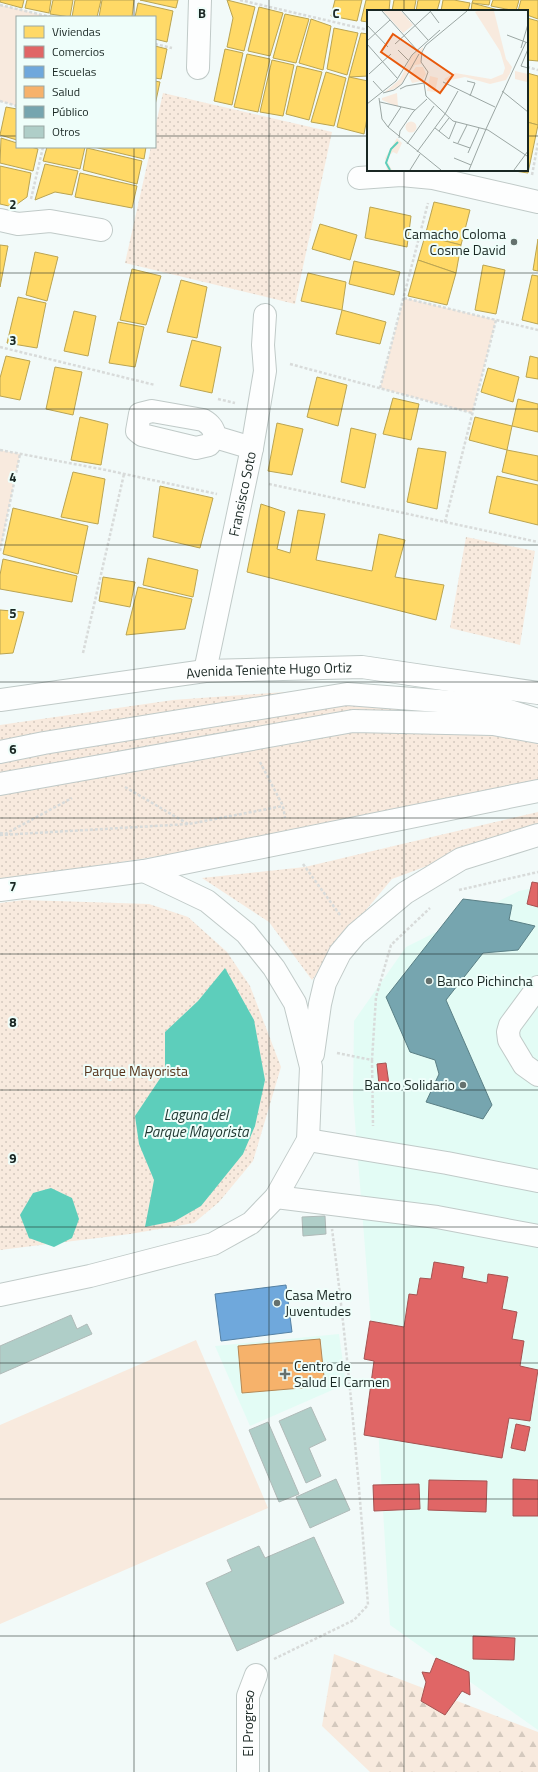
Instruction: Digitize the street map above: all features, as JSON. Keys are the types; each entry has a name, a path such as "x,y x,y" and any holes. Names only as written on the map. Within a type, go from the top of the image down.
{"main road":[{"path":"198,68 200,0"},
{"path":"359,178 401,175 433,178 538,202"},
{"path":"0,220 18,224 50,221 101,230"},
{"name":"Fransisco Soto","path":"205,671 252,448 265,371 263,345 265,315"},
{"path":"215,437 252,448"},
{"name":"Avenida Teniente Hugo Ortiz","path":"0,700 205,671 362,667 538,693"},
{"path":"0,752 347,694 491,705 538,720"},
{"path":"0,784 353,721 494,724 538,732"},
{"path":"0,890 144,871 538,791"},
{"path":"0,1295 90,1276 212,1244 251,1223 276,1197 308,1140 312,1058 320,1004 325,983 340,953 356,934 405,892 461,859 538,835"},
{"path":"144,871 207,901 246,933 274,968 295,1003 312,1058"},
{"path":"538,987 510,1025 508,1032 509,1040 524,1065 538,1075"},
{"path":"308,1140 447,1163 538,1181"},
{"path":"276,1197 329,1205 437,1217 538,1236"},
{"name":"El Progreso","path":"248,1772 248,1696 256,1675"}],"path":[{"path":"240,0 367,30"},
{"path":"0,5 47,16"},
{"path":"156,44 172,48"},
{"path":"528,67 538,70"},
{"path":"0,101 16,106"},
{"path":"531,178 538,143"},
{"path":"30,206 43,148"},
{"path":"380,388 428,202"},
{"path":"404,298 538,330"},
{"path":"445,522 496,320"},
{"path":"0,347 160,386"},
{"path":"284,362 472,413"},
{"path":"213,398 236,403"},
{"path":"0,450 224,495"},
{"path":"0,551 20,454"},
{"path":"83,653 124,474"},
{"path":"245,479 538,542"},
{"path":"258,758 283,806 289,842 310,873 356,934"},
{"path":"122,785 188,824"},
{"path":"5,834 74,796"},
{"path":"0,834 188,824 283,806"},
{"path":"454,892 538,872"},
{"path":"373,1151 372,1060 376,997 391,945 435,904"},
{"path":"312,1058 372,1060"},
{"path":"256,1675 272,1661 354,1620 368,1605 344,1328 329,1205"}],"shaded area":[{"path":"538,887 538,1730 390,1625 374,1361 353,1097 354,1021 406,947 519,891"},
{"name":"Centro de Salud El Carmen","path":"339,1334 346,1384 250,1426 215,1346"}],"green space":[{"path":"0,5 47,16 16,16 16,106 0,101"},
{"path":"163,93 332,132 295,304 125,263 151,148 156,148 156,124"},
{"path":"404,298 496,320 472,413 380,388"},
{"path":"0,450 20,454 0,551"},
{"path":"466,537 535,551 520,645 450,628"},
{"path":"355,687 538,732 538,797 0,881 0,725 173,700"},
{"path":"538,812 538,825 392,879 350,929 312,980 269,922 202,878 305,867"},
{"name":"Parque Mayorista","path":"24,900 149,904 188,917 227,952 250,986 281,1067 253,1161 219,1202 194,1223 130,1234 0,1250 0,903"},
{"path":"196,1340 268,1508 0,1624 0,1425"},
{"path":"334,1654 538,1732 538,1772 370,1772 322,1726"}],"water":[{"name":"Laguna del Parque Mayorista","path":"225,968 254,1020 265,1080 255,1126 243,1154 201,1206 175,1221 145,1227 154,1180 139,1144 135,1116 165,1071 165,1032 198,1001"},
{"path":"51,1188 72,1198 79,1219 72,1238 54,1247 29,1238 20,1215 33,1193"}],"building: Viviendas":[{"path":"0,0 24,0 22,8 0,2"},
{"path":"27,0 51,0 49,13 25,8"},
{"path":"53,0 73,0 70,16 50,14"},
{"path":"75,0 101,0 97,16 72,16"},
{"path":"102,0 134,0 132,16 99,16"},
{"path":"140,0 178,0 176,8"},
{"path":"227,0 255,7 244,51 227,47 233,18"},
{"path":"335,0 362,0 357,21 331,16"},
{"path":"366,0 390,0 389,10 367,10 367,22 361,21"},
{"path":"394,0 416,0 414,10 392,10"},
{"path":"418,0 440,0 437,10 416,10"},
{"path":"443,0 454,0 470,3 468,10 441,10"},
{"path":"473,0 490,0 489,5 472,3"},
{"path":"493,0 519,0 516,10 491,6"},
{"path":"521,0 538,0 538,19 528,15 528,10 518,10"},
{"path":"138,3 173,11 167,42 156,39 156,16 135,16"},
{"path":"472,3 498,10 471,10"},
{"path":"259,7 283,13 270,56 248,51"},
{"path":"285,14 309,19 296,63 273,58"},
{"path":"528,18 538,21 538,61 528,60"},
{"path":"311,19 331,26 323,70 299,63"},
{"path":"334,28 358,33 347,75 327,69"},
{"path":"361,33 367,34 367,76 349,77"},
{"path":"156,46 167,49 161,79 156,78"},
{"path":"225,49 243,53 232,105 214,101"},
{"path":"247,54 270,59 258,112 234,107"},
{"path":"272,60 294,65 283,116 260,112"},
{"path":"297,66 322,72 309,120 286,114"},
{"path":"326,72 346,78 334,126 311,122"},
{"path":"528,73 538,76 538,125 528,122"},
{"path":"349,77 367,81 367,118 364,134 337,127"},
{"path":"156,81 160,82 156,100"},
{"path":"6,107 16,109 16,140 0,135"},
{"path":"528,122 538,125 528,173 515,171 528,171"},
{"path":"1,138 16,143 16,148 38,149 33,171 0,163"},
{"path":"47,148 85,148 80,169 43,161"},
{"path":"87,148 142,161 137,184 83,170"},
{"path":"98,148 146,148 144,159"},
{"path":"45,164 78,171 72,195 55,192 35,200"},
{"path":"0,166 31,173 27,197 13,207 0,204"},
{"path":"80,173 137,186 132,208 75,197"},
{"path":"434,202 470,210 461,245 425,236"},
{"path":"370,207 411,216 407,247 365,238"},
{"path":"320,224 357,235 350,260 312,249"},
{"path":"425,236 461,245 456,273 418,260"},
{"path":"538,239 538,271 533,270"},
{"path":"0,245 8,246 0,287"},
{"path":"35,252 58,257 47,301 26,295"},
{"path":"418,260 456,273 447,305 408,296"},
{"path":"354,261 400,272 394,295 349,284"},
{"path":"483,265 505,270 496,314 475,310"},
{"path":"132,269 161,276 146,325 120,320"},
{"path":"308,273 346,282 342,310 301,301"},
{"path":"532,275 538,276 538,324 522,320"},
{"path":"181,280 207,287 197,338 167,332"},
{"path":"18,297 46,303 37,348 7,343"},
{"path":"342,310 386,322 380,344 336,334"},
{"path":"74,311 96,316 88,356 64,351"},
{"path":"118,322 144,327 135,367 109,363"},
{"path":"192,340 221,347 212,393 180,386"},
{"path":"6,356 30,361 20,400 0,396 0,378"},
{"path":"530,356 538,358 538,379 526,377"},
{"path":"55,367 82,372 73,415 46,409"},
{"path":"488,368 519,377 513,402 481,392"},
{"path":"317,377 347,385 338,426 307,417"},
{"path":"393,398 419,404 411,440 383,434"},
{"path":"518,399 538,404 538,432 512,426"},
{"path":"80,417 108,424 101,465 71,460"},
{"path":"475,417 512,426 507,450 469,440"},
{"path":"277,423 303,429 292,475 268,471"},
{"path":"351,428 376,434 365,488 341,482"},
{"path":"418,448 446,452 437,509 407,502"},
{"path":"507,450 538,456 538,481 502,472"},
{"path":"73,472 105,479 98,524 61,517"},
{"path":"497,476 538,485 538,525 489,513"},
{"path":"160,486 213,498 200,548 153,537"},
{"path":"261,504 285,512 277,549 290,553 298,510 325,514 316,560 372,571 379,534 405,540 395,577 444,585 436,620 247,572"},
{"path":"13,508 88,526 78,574 3,554"},
{"path":"148,558 198,570 193,597 143,585"},
{"path":"3,559 77,576 72,602 0,589 0,575"},
{"path":"103,577 135,582 130,607 99,601"},
{"path":"138,587 192,599 185,629 126,635"},
{"path":"0,610 24,612 13,653 0,654"}],"building: Comercios":[{"path":"532,882 538,883 538,907 527,904"},
{"path":"386,1063 389,1084 379,1085 377,1064"},
{"path":"434,1262 464,1267 462,1278 487,1283 488,1274 508,1277 502,1309 517,1312 512,1339 524,1341 520,1366 538,1370 530,1421 509,1418 502,1458 364,1435 374,1361 364,1359 370,1321 404,1327 409,1294 417,1295 420,1278 431,1279"},
{"path":"516,1424 530,1427 525,1451 511,1448"},
{"path":"513,1479 538,1480 538,1516 513,1516"},
{"path":"429,1480 487,1481 486,1512 428,1510"},
{"path":"419,1484 420,1509 374,1511 373,1485"},
{"path":"473,1636 515,1638 514,1660 473,1659"},
{"path":"436,1658 469,1672 470,1695 462,1691 445,1715 421,1701 426,1682 422,1672 430,1673"}],"building: Escuelas":[{"path":"286,1285 292,1332 221,1341 215,1294"}],"building: Salud":[{"path":"320,1339 325,1386 242,1393 238,1346"}],"building: Público":[{"path":"463,899 512,905 509,920 535,926 518,950 483,953 446,1000 492,1105 483,1119 426,1102 439,1074 435,1060 410,1052 386,997"}],"building: Otros":[{"path":"325,1216 326,1234 303,1236 302,1217"},
{"path":"71,1315 77,1329 87,1324 92,1334 0,1374 0,1346"},
{"path":"311,1407 326,1440 309,1448 321,1476 306,1483 279,1421"},
{"path":"268,1422 299,1494 279,1502 249,1430"},
{"path":"336,1479 350,1510 310,1528 296,1497"},
{"path":"314,1537 344,1603 237,1651 206,1583 232,1571 227,1560 259,1546 265,1558"}],"place":[{"name":"Camacho Coloma Cosme David","path":"514,242"},
{"name":"Banco Pichincha","path":"429,981"},
{"name":"Banco Solidario","path":"463,1085"},
{"name":"Casa Metro Juventudes","path":"277,1303"},
{"name":"Centro de Salud El Carmen","path":"285,1374"}]}
